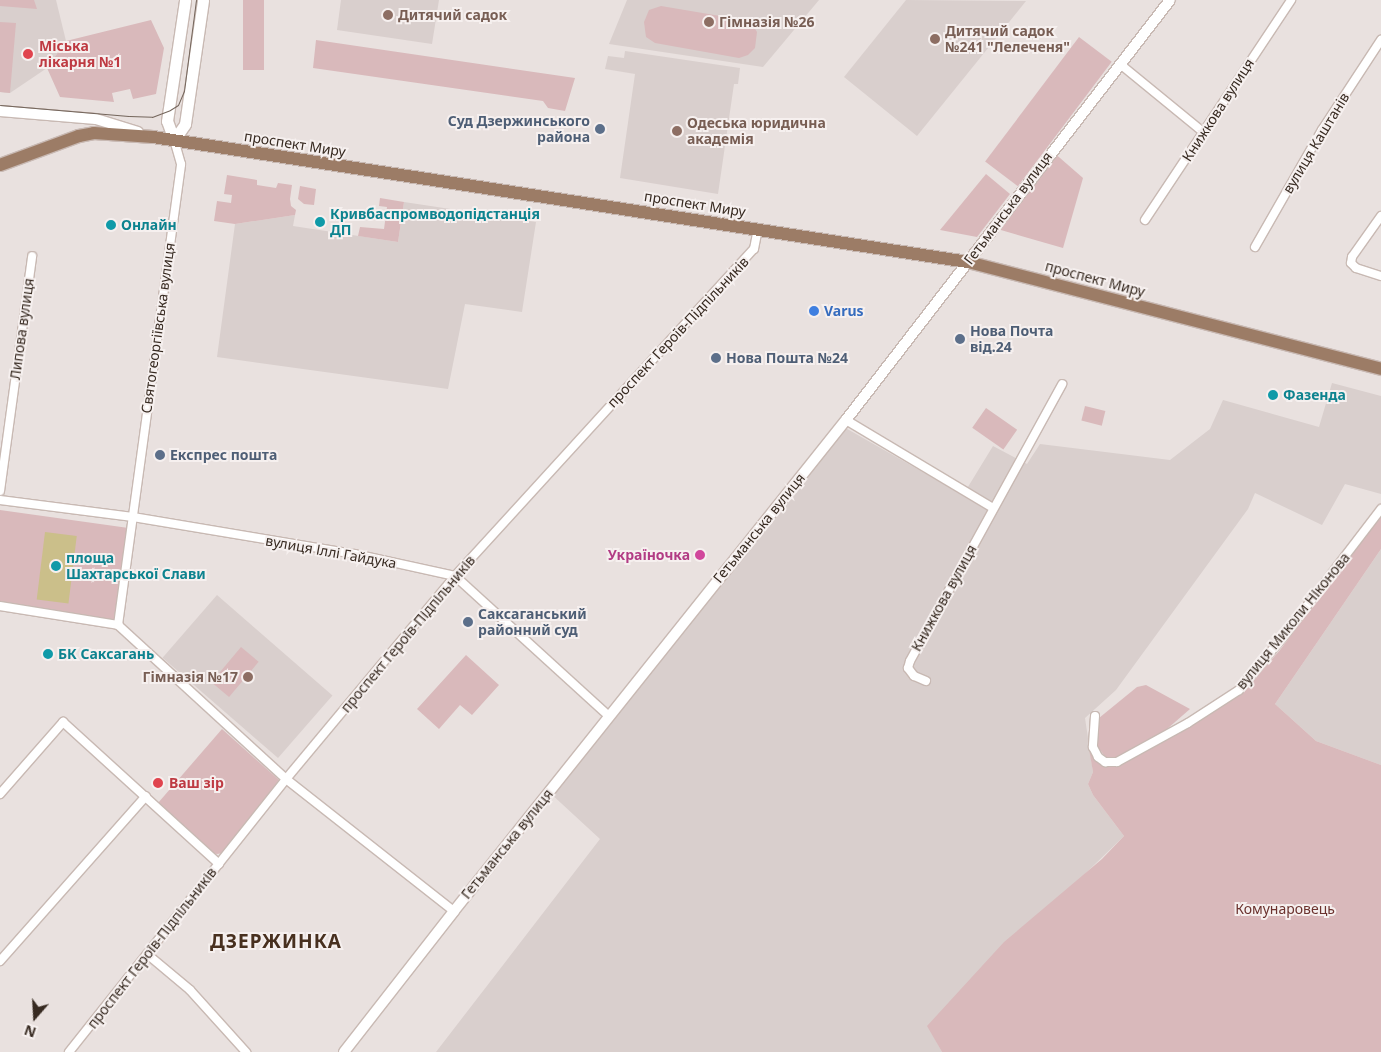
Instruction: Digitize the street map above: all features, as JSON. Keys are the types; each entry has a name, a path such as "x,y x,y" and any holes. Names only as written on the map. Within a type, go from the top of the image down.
{"main road":[{"name":"Святогеоргіївська вулиця","path":"174,140 167,121 185,0"},
{"path":"174,140 185,124 203,0"},
{"name":"проспект Миру","path":"0,165 86,135 153,137 174,140 968,262 1381,369"}],"street":[{"name":"Гетьманська вулиця","path":"344,1052 454,911 846,420 1170,0"},
{"name":"Книжкова вулиця","path":"1145,220 1290,0"},
{"name":"вулиця Каштанів","path":"1254,247 1322,130 1381,40"},
{"path":"1120,64 1203,132"},
{"path":"0,111 96,119 153,137"},
{"name":"Святогеоргіївська вулиця","path":"133,517 181,164 174,140"},
{"path":"1381,216 1352,257 1351,263 1356,268 1381,276"},
{"name":"проспект Героїв-Підпільників","path":"69,1052 286,779 455,576 754,249 758,229"},
{"name":"Липова вулиця","path":"0,491 32,256"},
{"name":"Книжкова вулиця","path":"926,681 914,676 908,668 910,661 1062,384"},
{"path":"846,420 994,508"},
{"name":"вулиця Іллі Гайдука","path":"0,500 133,517 369,557 455,576 609,716"},
{"name":"вулиця Миколи Ніконова","path":"1095,716 1093,737 1095,752 1105,762 1117,762 1188,723 1239,690 1287,632 1381,509"},
{"path":"118,625 133,517"},
{"path":"0,606 118,625 286,779 454,911"},
{"path":"0,794 63,722 219,864"},
{"path":"0,961 146,796"},
{"path":"148,954 190,990 246,1052"}],"shaded area":[{"name":"Міська лікарня №1","path":"0,0 56,0 66,41 47,68 10,93 0,92"},
{"name":"Дитячий садок","path":"341,0 439,0 432,44 337,30"},
{"name":"Гімназія №26","path":"627,0 819,0 763,67 609,44"},
{"name":"Дитячий садок №241 \"Лелеченя\"","path":"906,0 1026,1 917,136 844,77"},
{"name":"Одеська юридична академія","path":"625,51 740,68 738,84 734,84 718,194 620,178 635,74 605,69 608,56 624,58"},
{"path":"404,202 536,222 522,312 465,304 448,389 217,357 235,224 295,215 293,226 398,242"},
{"path":"1332,383 1381,396 1381,494 1345,484 1322,525 1255,493 1248,509 1116,690 1085,718 1093,772 1088,784 1093,795 1124,836 928,1026 942,1052 436,1052 600,839 549,792 842,426 963,495 993,446 1027,464 1040,444 1170,460 1210,429 1223,400 1319,427"},
{"path":"45,532 77,536 68,603 37,599"},
{"path":"1381,549 1381,765 1316,741 1275,704"},
{"name":"Гімназія №17","path":"217,595 332,695 278,758 163,658"}],"green space":[{"path":"0,0 34,0 37,9 0,6"},
{"path":"243,0 264,0 264,70 243,70"},
{"path":"661,6 750,21 757,32 755,48 748,55 739,58 655,43 646,37 644,22 649,10"},
{"path":"151,20 164,48 156,94 133,99 130,89 112,93 114,102 60,97 47,68 66,41"},
{"path":"0,22 16,23 10,93 0,92"},
{"path":"1079,37 1112,62 1018,186 985,162"},
{"path":"316,40 575,78 565,111 548,108 543,101 313,68"},
{"path":"1052,151 1083,178 1063,248 994,228"},
{"path":"986,174 1010,194 977,237 940,230"},
{"path":"227,175 257,180 257,185 276,188 278,183 292,185 290,199 291,206 296,210 295,215 235,224 214,221 217,201 231,203 232,195 224,194"},
{"path":"300,186 316,189 314,205 304,204 298,199"},
{"path":"380,198 404,202 398,242 358,236 360,227 384,229 387,207 379,206"},
{"path":"1085,406 1105,411 1102,426 1081,421"},
{"path":"986,408 1017,430 1003,449 972,428"},
{"path":"0,510 127,528 114,622 0,606"},
{"name":"Комунаровець","path":"1381,516 1381,549 1275,704 1316,741 1381,765 1381,1052 942,1052 927,1026 1004,942 1102,859 1124,836 1093,795 1088,784 1093,772 1089,749 1096,760 1107,765 1119,765 1242,694 1280,650"},
{"path":"241,647 259,662 229,697 211,682"},
{"path":"466,655 499,685 472,715 460,705 439,729 417,709"},
{"path":"1146,685 1190,709 1159,736 1121,757 1107,759 1097,746 1096,728 1099,718 1137,687"},
{"path":"222,729 279,780 223,853 217,854 211,853 158,803"}],"tram line":[{"path":"0,105 152,117 170,110 178,105 184,91 196,0"}],"place":[{"name":"Дитячий садок","path":"388,15"},
{"name":"Гімназія №26","path":"709,22"},
{"name":"Дитячий садок №241 \"Лелеченя\"","path":"935,39"},
{"name":"Міська лікарня №1","path":"28,54"},
{"name":"Суд Дзержинського района","path":"600,129"},
{"name":"Одеська юридична академія","path":"677,131"},
{"name":"Кривбаспромводопідстанція ДП","path":"320,222"},
{"name":"Онлайн","path":"111,225"},
{"name":"Varus","path":"814,311"},
{"name":"Нова Почта від.24","path":"960,339"},
{"name":"Нова Пошта №24","path":"716,358"},
{"name":"Фазенда","path":"1273,395"},
{"name":"Експрес пошта","path":"160,455"},
{"name":"Україночка","path":"700,555"},
{"name":"площа Шахтарської Слави","path":"56,566"},
{"name":"Саксаганський районний суд","path":"468,622"},
{"name":"БК Саксагань","path":"48,654"},
{"name":"Гімназія №17","path":"248,677"},
{"name":"Ваш зір","path":"158,783"}],"district":[{"name":"ДЗЕРЖИНКА","path":"276,942"}]}
